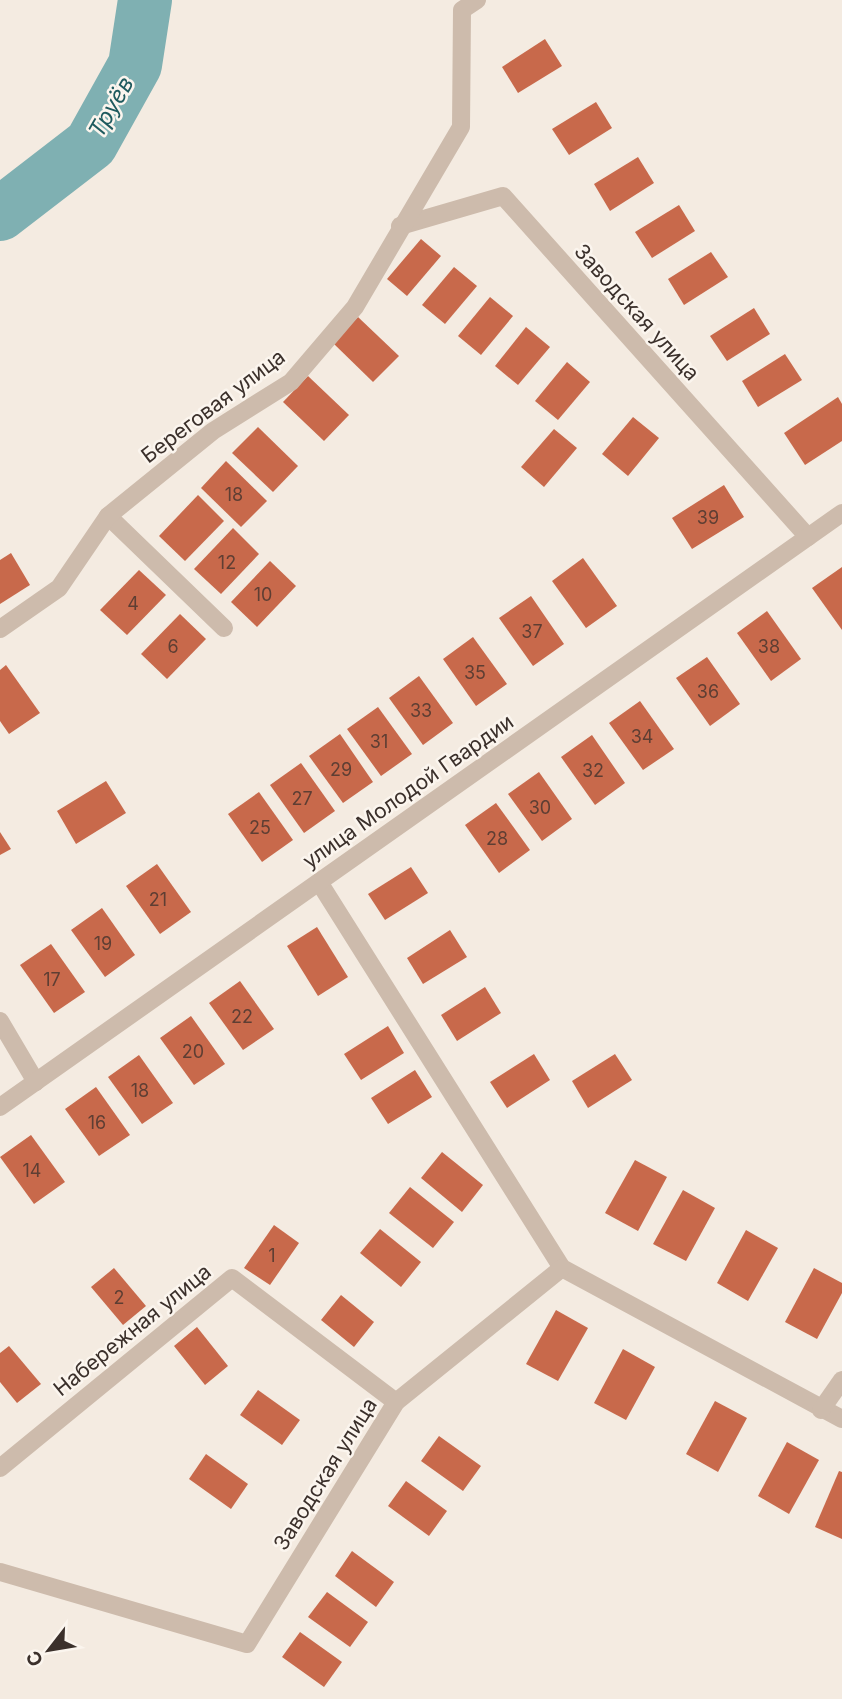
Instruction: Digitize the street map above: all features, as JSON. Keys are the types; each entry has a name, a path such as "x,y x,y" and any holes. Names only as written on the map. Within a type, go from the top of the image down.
{"street":[{"name":"Береговая улица","path":"0,629 59,588 108,516 213,431 291,382 355,307 400,226 461,127 462,10 477,0"},
{"name":"Заводская улица","path":"400,226 503,196 808,537"},
{"name":"улица Молодой Гвардии","path":"0,1107 842,513"},
{"path":"108,516 224,628"},
{"path":"320,882 562,1268 842,1419"},
{"path":"0,1021 36,1082"},
{"name":"Заводская улица","path":"0,1572 247,1644 396,1402 562,1268"},
{"name":"Набережная улица","path":"0,1468 232,1278 396,1402"},
{"path":"821,1410 842,1380"}],"building":[{"path":"545,39 562,66 518,93 502,67"},
{"path":"596,102 612,128 569,155 552,129"},
{"path":"638,157 654,183 610,211 594,184"},
{"path":"679,205 695,231 652,258 635,232"},
{"path":"421,239 441,256 407,296 387,279"},
{"path":"711,252 728,277 684,305 668,279"},
{"path":"454,267 477,286 445,324 422,305"},
{"path":"490,297 513,316 481,355 458,336"},
{"path":"754,308 770,334 727,361 710,336"},
{"path":"358,317 399,356 373,382 333,343"},
{"path":"526,327 550,347 518,385 495,366"},
{"path":"785,354 802,380 758,407 742,381"},
{"path":"567,362 590,382 558,420 535,401"},
{"path":"308,376 349,415 324,441 283,402"},
{"path":"838,397 842,404 842,441 805,465 784,433"},
{"path":"633,417 659,438 628,476 602,454"},
{"path":"258,427 298,466 273,492 232,453"},
{"path":"554,429 577,448 544,487 521,467"},
{"path":"226,461 267,501 241,527 201,488"},
{"path":"724,485 744,517 692,549 672,518"},
{"path":"198,495 224,521 185,561 159,536"},
{"path":"233,528 259,554 221,594 194,569"},
{"path":"11,553 30,585 0,604 0,560"},
{"path":"583,558 617,606 586,628 552,581"},
{"path":"270,561 296,586 257,627 231,602"},
{"path":"842,567 842,630 812,588"},
{"path":"139,570 166,595 127,635 100,610"},
{"path":"531,596 564,644 533,666 499,618"},
{"path":"767,611 801,659 771,681 737,633"},
{"path":"180,614 206,639 167,679 141,654"},
{"path":"473,637 507,684 476,706 443,659"},
{"path":"707,657 740,704 710,726 676,678"},
{"path":"6,665 40,713 9,734 0,721 0,670"},
{"path":"419,676 453,723 423,745 389,698"},
{"path":"640,701 674,749 643,770 609,723"},
{"path":"378,707 412,754 381,776 347,729"},
{"path":"340,734 373,782 343,803 309,756"},
{"path":"592,735 625,783 595,805 561,757"},
{"path":"301,763 335,811 304,833 270,785"},
{"path":"539,772 572,819 542,841 508,794"},
{"path":"106,781 126,813 76,844 57,811"},
{"path":"259,792 293,840 262,862 228,814"},
{"path":"496,803 530,850 499,873 465,825"},
{"path":"0,832 11,849 0,855"},
{"path":"157,864 191,912 160,934 126,886"},
{"path":"411,867 428,893 385,920 368,894"},
{"path":"102,908 135,955 105,977 71,930"},
{"path":"317,927 348,977 318,996 287,946"},
{"path":"450,930 467,957 423,984 407,958"},
{"path":"51,944 85,992 54,1013 20,965"},
{"path":"240,981 274,1029 243,1050 209,1003"},
{"path":"485,987 501,1013 457,1041 441,1015"},
{"path":"191,1016 225,1064 194,1085 160,1038"},
{"path":"388,1026 404,1053 361,1080 344,1054"},
{"path":"534,1054 550,1080 507,1108 490,1082"},
{"path":"615,1054 632,1080 588,1108 572,1081"},
{"path":"139,1055 173,1103 142,1124 108,1077"},
{"path":"415,1070 432,1097 388,1124 371,1098"},
{"path":"96,1087 130,1135 99,1156 65,1109"},
{"path":"31,1135 65,1182 34,1204 0,1157"},
{"path":"442,1152 483,1185 462,1212 421,1178"},
{"path":"635,1160 667,1177 638,1231 605,1213"},
{"path":"410,1187 454,1222 433,1248 389,1213"},
{"path":"683,1190 715,1208 686,1261 653,1244"},
{"path":"274,1225 299,1243 270,1285 244,1268"},
{"path":"380,1229 421,1262 401,1287 360,1253"},
{"path":"746,1230 778,1248 748,1301 717,1283"},
{"path":"114,1268 146,1306 123,1325 91,1287"},
{"path":"814,1268 842,1283 842,1293 817,1339 785,1322"},
{"path":"341,1295 374,1322 354,1347 321,1320"},
{"path":"556,1310 588,1328 558,1381 526,1364"},
{"path":"197,1327 228,1366 205,1385 174,1346"},
{"path":"9,1346 41,1384 17,1403 0,1382 0,1353"},
{"path":"623,1349 655,1367 626,1420 594,1403"},
{"path":"258,1390 300,1420 282,1445 240,1415"},
{"path":"715,1401 747,1418 718,1472 686,1454"},
{"path":"439,1436 481,1466 463,1491 421,1461"},
{"path":"787,1442 819,1460 789,1514 758,1496"},
{"path":"206,1454 248,1484 231,1509 189,1479"},
{"path":"839,1471 842,1472 842,1539 815,1527"},
{"path":"406,1481 447,1511 429,1536 388,1506"},
{"path":"352,1551 394,1582 376,1607 335,1576"},
{"path":"327,1592 368,1622 350,1647 308,1617"},
{"path":"300,1632 342,1662 324,1687 282,1657"}],"waterway":[{"name":"Труёв","path":"0,214 91,144 135,65 145,0"}]}
